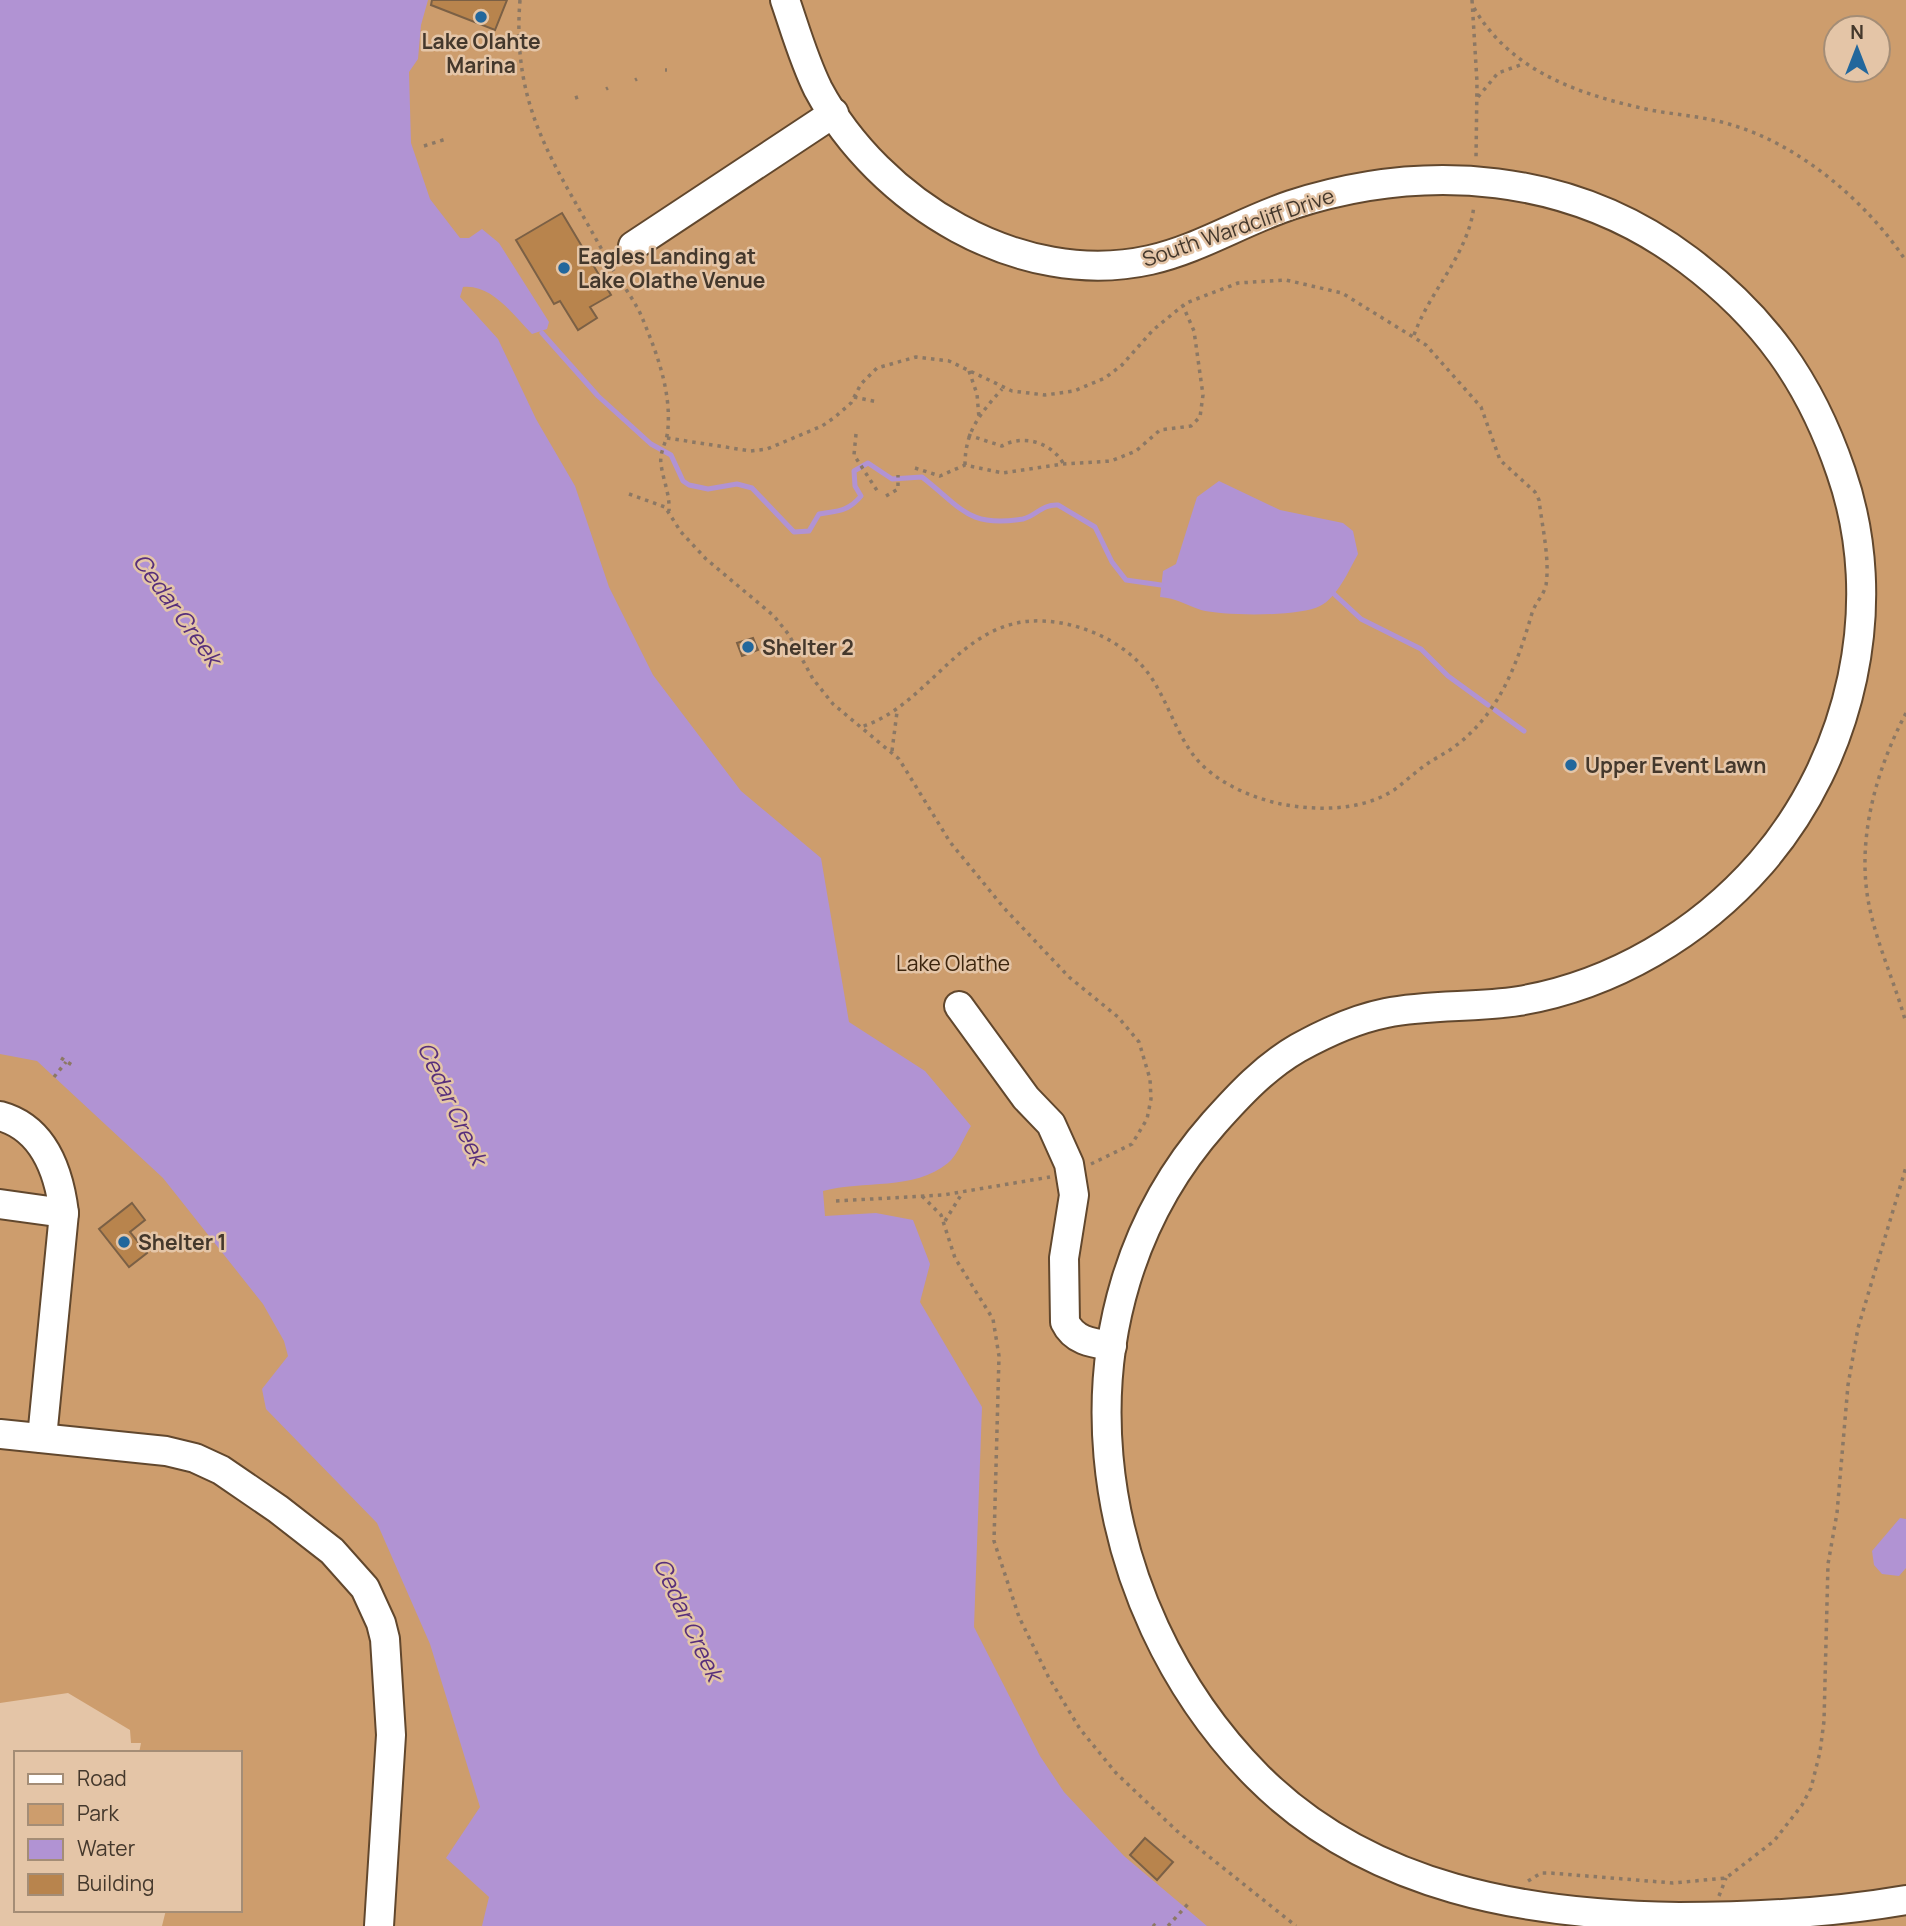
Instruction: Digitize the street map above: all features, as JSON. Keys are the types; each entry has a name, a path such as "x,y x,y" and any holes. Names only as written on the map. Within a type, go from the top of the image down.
{"street":[{"name":"South Wardcliff Drive","path":"785,0 818,88 834,113 877,167 915,200 955,226 1031,258 1074,266 1119,265 1158,259 1252,219 1303,201 1407,181 1455,178 1497,181 1532,187 1573,199 1638,227 1668,245 1731,293 1782,351 1813,407 1841,470 1858,550 1860,590 1852,685 1840,726 1817,784 1762,862 1726,900 1695,925 1643,959 1599,979 1512,1002 1380,1014 1323,1036 1273,1063 1208,1130 1162,1193 1134,1256 1112,1346 1106,1419 1112,1492 1120,1539 1147,1614 1188,1691 1214,1728 1251,1770 1307,1819 1382,1863 1436,1884 1499,1901 1564,1912 1639,1916 1762,1916 1906,1900"},
{"path":"633,246 834,113"},
{"path":"959,1006 1026,1098 1051,1124 1074,1181 1064,1258 1065,1322 1069,1331 1077,1338 1112,1346"},
{"path":"0,1116 37,1138 50,1156 61,1184 64,1213 42,1438"},
{"path":"0,1204 64,1213"},
{"path":"0,1434 166,1451 195,1458 221,1470 278,1509 332,1551 365,1588 382,1623 385,1639 391,1735 379,1926"}],"path":[{"path":"520,0 520,71 530,111 546,150 640,314 664,381 668,409 667,438 661,457 669,511 681,532 706,559 774,616 789,635 821,691 892,751 950,842 1004,908 1069,977 1118,1017 1139,1042 1150,1079 1151,1099 1141,1134 1132,1143 1082,1167"},
{"path":"1472,0 1476,171"},
{"path":"1474,8 1504,47 1524,64 1543,75 1637,108 1731,124 1781,146 1818,170 1859,206 1906,261"},
{"path":"1476,99 1498,73 1524,64"},
{"path":"424,146 446,139"},
{"path":"1414,335 1433,291 1468,235 1474,200"},
{"path":"667,438 758,451 822,426 844,410 861,384 877,368 905,359 939,358 968,369 1002,389 1062,394 1105,378 1183,306 1202,295 1238,284 1286,280 1342,293 1414,335 1443,362 1481,407 1500,460 1535,492 1542,523 1546,583 1534,607 1518,662 1491,710 1455,746 1428,763 1395,790 1368,802 1327,808 1266,799 1225,783 1200,763 1180,735 1156,684 1130,653 1092,632 1066,623 1042,621 1010,624 979,637 928,679 897,711 861,727"},
{"path":"915,468 940,476 965,466 1003,473 1125,457 1160,430 1191,426 1200,417 1203,395 1197,348 1183,306"},
{"path":"968,369 977,394 979,419"},
{"path":"965,466 968,435 1002,389"},
{"path":"854,397 878,402"},
{"path":"856,434 853,449 858,463 878,492"},
{"path":"968,435 1002,446 1012,440 1034,441 1051,450 1063,464"},
{"path":"886,496 895,492 899,483 898,475"},
{"path":"629,494 669,511"},
{"path":"892,751 897,711"},
{"path":"1906,713 1882,764 1874,792 1866,886 1874,924 1906,1023"},
{"path":"61,1058 72,1065"},
{"path":"54,1077 66,1062"},
{"path":"1524,1889 1530,1878 1541,1873 1672,1883 1726,1878 1774,1841 1802,1805 1816,1772 1824,1721 1828,1564 1837,1513 1848,1385 1858,1328 1906,1167"},
{"path":"836,1201 962,1193 1056,1176"},
{"path":"945,1222 949,1210 962,1193"},
{"path":"922,1196 945,1222 955,1258 997,1329 994,1541 1008,1589 1037,1653 1080,1729 1116,1773 1177,1831 1296,1926"},
{"path":"1168,1926 1188,1905"}],"green space":[{"name":"Lake Olathe","path":"0,0 1906,0 1906,1926 162,1926 166,1912 242,1912 242,1751 139,1751 141,1743 131,1743 130,1730 68,1693 0,1703"}],"water":[{"name":"Lake Olathe","path":"0,0 428,0 421,25 418,59 409,72 411,143 430,199 460,238 469,238 482,229 499,243 549,322 547,329 532,334 501,302 483,290 463,287 460,297 498,339 536,419 575,486 609,587 653,675 741,791 821,858 849,1022 925,1071 971,1126 952,1160 935,1172 904,1181 823,1191 825,1216 876,1213 913,1220 930,1264 920,1302 982,1407 974,1627 1040,1756 1064,1792 1124,1856 1207,1926 482,1926 489,1897 446,1858 480,1807 430,1644 377,1523 266,1409 262,1389 288,1356 284,1341 263,1304 163,1178 37,1061 0,1054"},
{"path":"1219,481 1280,510 1343,523 1353,531 1358,554 1332,597 1310,610 1279,614 1243,614 1201,610 1160,597 1163,571 1176,564 1197,497"},
{"path":"1900,1518 1906,1519 1906,1568 1899,1576 1882,1574 1874,1565 1872,1551"}],"building":[{"name":"Lake Olahte Marina","path":"432,0 507,0 495,30 431,5"},
{"name":"Eagles Landing at Lake Olathe Venue","path":"562,213 611,295 590,307 597,318 578,330 560,301 554,304 516,240"},
{"name":"Shelter 2","path":"753,638 758,650 742,656 737,643"},
{"name":"Shelter 1","path":"132,1203 145,1220 130,1232 147,1253 129,1267 99,1229"},
{"path":"1145,1838 1173,1862 1157,1880 1130,1855"}],"waterway":[{"path":"542,333 598,396 651,444 671,455 683,481 708,489 737,484 752,488 794,532 809,531 819,514 842,510 856,501 861,496 855,486 854,471 868,463 892,479 922,477 967,513 990,521 1023,519 1048,506 1058,505 1095,527 1112,562 1126,580 1161,585"},
{"path":"1333,593 1361,619 1421,649 1448,676 1488,705"},
{"path":"1495,710 1524,731"}],"place":[{"name":"Lake Olahte Marina","path":"481,17"},
{"name":"Eagles Landing at Lake Olathe Venue","path":"564,268"},
{"name":"Shelter 2","path":"748,647"},
{"name":"Upper Event Lawn","path":"1571,765"},
{"name":"Shelter 1","path":"124,1242"}],"water label":[{"name":"Cedar Creek","path":"178,609"},
{"name":"Cedar Creek","path":"453,1103"},
{"name":"Cedar Creek","path":"689,1619"}]}
